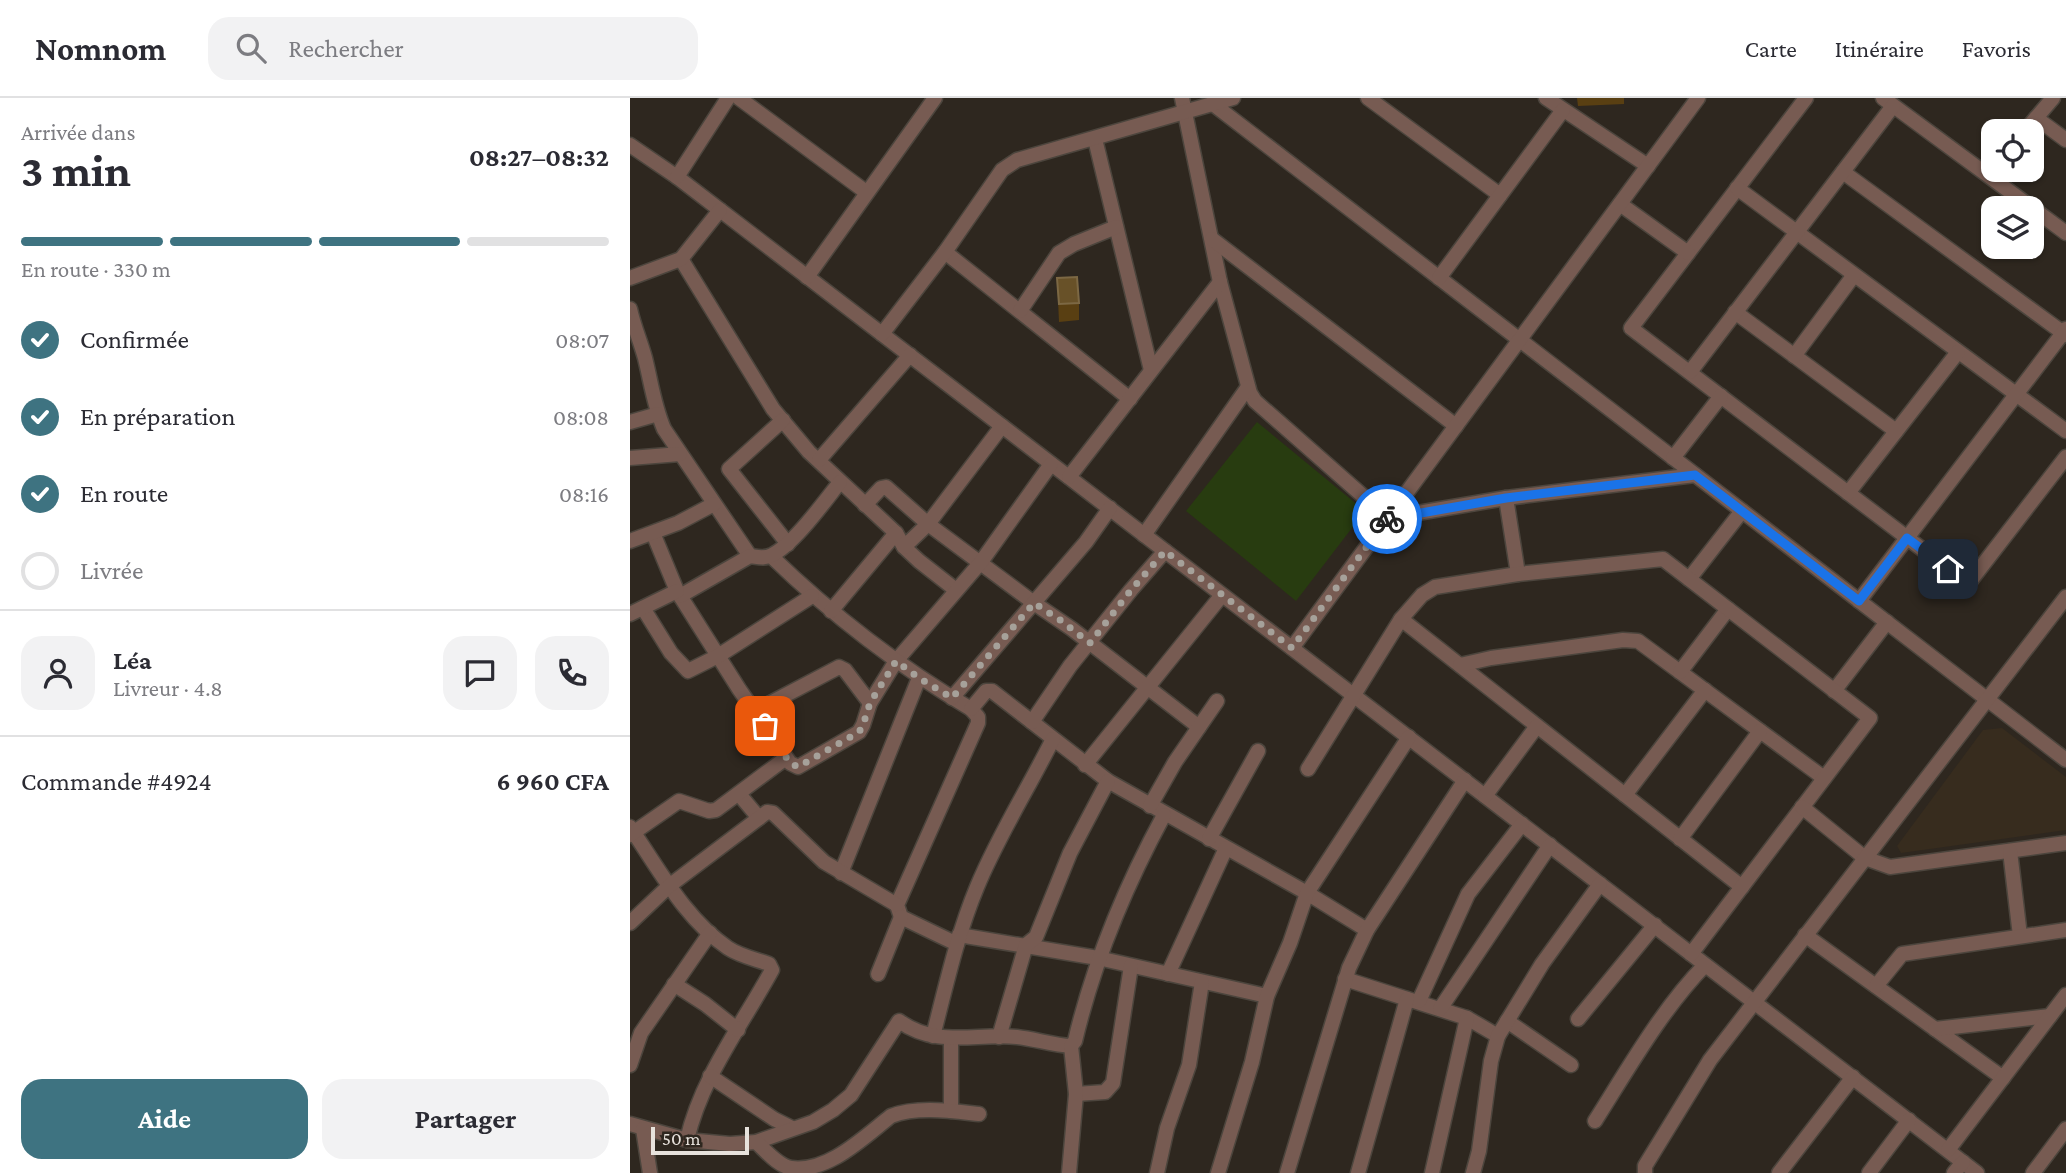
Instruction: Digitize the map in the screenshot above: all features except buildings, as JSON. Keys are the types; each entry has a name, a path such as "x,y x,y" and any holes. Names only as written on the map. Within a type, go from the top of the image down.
{"street":[{"path":"677,177 728,98"},
{"path":"739,98 866,192"},
{"path":"807,276 935,98"},
{"path":"1182,98 1220,282 1248,387 1255,401 1388,518"},
{"path":"882,334 1009,164 1233,98"},
{"path":"1367,98 1500,195"},
{"path":"1546,98 1648,166"},
{"path":"1292,648 1698,98"},
{"path":"1805,98 1631,328 1968,584 2066,457"},
{"path":"2053,98 2036,118 2066,140"},
{"path":"1690,372 1843,172 1889,101 1981,165"},
{"path":"1213,104 2066,760"},
{"path":"1439,278 1563,110"},
{"path":"1095,139 1152,370"},
{"path":"630,145 677,177 807,276 1948,1150 1959,1167 1977,1173"},
{"path":"1843,172 2065,332 1859,601"},
{"path":"2003,182 2066,233"},
{"path":"1737,188 2066,431"},
{"path":"1620,204 1688,253"},
{"path":"630,278 681,259 720,210"},
{"path":"1020,311 1059,253 1073,244 1116,227"},
{"path":"1212,239 1456,426"},
{"path":"945,252 1130,398"},
{"path":"681,259 773,409 809,452 896,533 904,547 956,590"},
{"path":"1794,356 1854,275"},
{"path":"1069,477 1220,282"},
{"path":"630,309 634,331 644,355 664,429 750,556"},
{"path":"1735,312 1896,430"},
{"path":"1848,493 1958,352"},
{"path":"819,460 910,355"},
{"path":"1144,535 1248,387"},
{"path":"1673,458 1721,396"},
{"path":"630,422 658,414"},
{"path":"783,420 729,469 788,544"},
{"path":"904,547 929,524 1002,426"},
{"path":"630,458 680,454"},
{"path":"653,533 679,594 718,656 786,758 794,766 802,766 849,739 863,725 870,703 896,661 981,562 1051,464"},
{"path":"1388,518 1506,498 1695,475"},
{"path":"812,596 718,656 688,671 637,611 679,594 750,556 771,556 788,544 840,482"},
{"path":"865,505 881,488 886,487 929,524 1199,727"},
{"path":"1506,498 1518,574"},
{"path":"630,541 678,523 714,504"},
{"path":"952,698 1086,542 1110,508"},
{"path":"1689,579 1742,511"},
{"path":"831,611 896,533"},
{"path":"1032,722 1059,682 1165,551"},
{"path":"771,556 831,611 919,678 971,709 978,717 978,723 899,911 878,974"},
{"path":"1307,769 1401,619 1422,595 1435,587 1518,574 1663,559 1870,718 1691,954"},
{"path":"1085,765 1222,594"},
{"path":"1645,1173 1646,1166 1682,1103 1710,1060 2066,597"},
{"path":"1680,672 1728,609"},
{"path":"1401,619 1742,887"},
{"path":"1834,691 1887,622"},
{"path":"1460,665 1491,658 1623,640 1638,641 1824,778"},
{"path":"755,711 839,667 845,670 870,703"},
{"path":"841,873 919,678"},
{"path":"971,709 983,693 990,690 1108,781 1164,815 1307,893 1367,930"},
{"path":"1625,795 1704,690"},
{"path":"1150,806 1175,762 1217,701"},
{"path":"1485,796 1537,726"},
{"path":"1680,839 1760,731"},
{"path":"1221,1172 1258,1044 1267,996 1290,943 1307,893 1409,737"},
{"path":"933,1036 958,940 984,871 1053,739"},
{"path":"1209,839 1258,751"},
{"path":"687,1140 692,1119 710,1076 772,970 768,964 729,948 710,933 669,886 631,831 679,801 709,811 716,810 786,758"},
{"path":"1287,1173 1345,979 1367,930 1465,780"},
{"path":"999,1037 1026,945 1036,937 1070,853 1108,781"},
{"path":"739,794 759,818"},
{"path":"1802,807 1865,858 1890,867 2066,843"},
{"path":"630,923 669,886 767,812 773,813 817,857 899,911 958,940 1026,945 1098,958 1267,996"},
{"path":"1069,1173 1076,1094 1071,1046 1075,1041 1098,958 1133,874 1164,815"},
{"path":"1358,1173 1413,1000 1468,894 1522,824"},
{"path":"1440,1009 1550,845"},
{"path":"1168,974 1226,848"},
{"path":"2010,851 2020,936"},
{"path":"1473,1173 1479,1151 1491,1061 1498,1036 1547,957 1600,884"},
{"path":"1578,1019 1655,925"},
{"path":"1876,986 1902,954 2066,930"},
{"path":"630,1065 641,1034 710,933"},
{"path":"1805,935 2003,1078"},
{"path":"1595,1121 1645,1044 1692,978 1705,965"},
{"path":"1076,1094 1105,1092 1113,1083 1132,966"},
{"path":"1345,979 1467,1018 1498,1036"},
{"path":"1157,1173 1160,1152 1189,1065 1202,982"},
{"path":"674,984 738,1030"},
{"path":"1948,1150 2066,995"},
{"path":"1935,1029 2050,1016"},
{"path":"1433,1173 1467,1018"},
{"path":"637,1126 687,1140 730,1144 756,1142 820,1118 834,1110 850,1095 899,1021 913,1031 933,1036 999,1037 1071,1046"},
{"path":"1507,1021 1571,1065"},
{"path":"951,1038 951,1111"},
{"path":"710,1076 792,1128"},
{"path":"1779,1173 1853,1077"},
{"path":"756,1142 782,1164 791,1168 811,1167 833,1159 891,1116 900,1113 951,1111 979,1114"},
{"path":"1869,1173 1909,1121"},
{"path":"637,1126 650,1173"},
{"path":"2033,1173 2066,1129"}],"shaded area":[{"path":"2002,728 2066,777 2066,830 1901,853 1897,846 1983,730"}],"green space":[{"path":"1257,422 1365,511 1296,601 1186,511"}],"way so far":[{"path":"765,726 790,763 798,767 859,732 870,703 896,661 952,698 1034,603 1090,643 1165,551 1292,648 1387,519"}],"route":[{"path":"1387,519 1506,498 1695,475 1859,601 1907,538 1948,569"}]}
